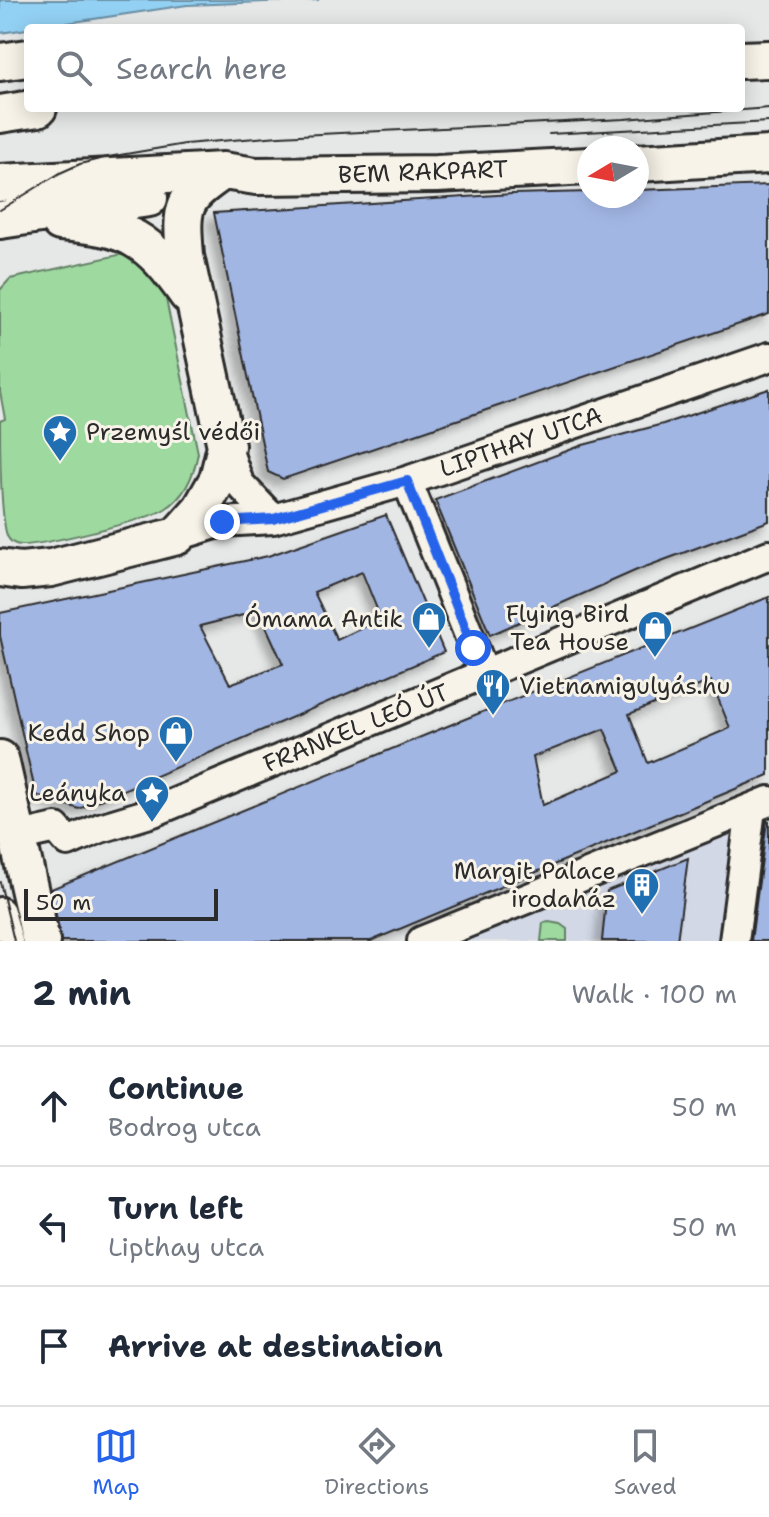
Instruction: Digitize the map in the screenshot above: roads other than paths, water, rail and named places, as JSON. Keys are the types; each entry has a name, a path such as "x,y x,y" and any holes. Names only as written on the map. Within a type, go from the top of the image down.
{"main road":[{"path":"0,62 24,59"},
{"path":"745,60 769,59"},
{"path":"0,114 24,110"},
{"path":"649,162 764,156"},
{"name":"BEM RAKPART","path":"0,183 240,173 437,174 577,167"},
{"path":"5,219 192,192 240,173"},
{"path":"0,568 21,571 51,568 177,536 201,509 218,479 226,446 185,256 182,225 192,192"},
{"path":"5,219 100,225 127,233 147,245 164,261 195,304"},
{"path":"0,759 41,941"}],"street":[{"name":"LIPTHAY UTCA","path":"177,536 222,522 273,519 407,481 769,357"},
{"path":"226,446 239,483 273,519"},
{"path":"407,481 485,675"},
{"name":"FRANKEL LEÓ ÚT","path":"34,833 56,828 68,842 100,828 153,812 769,555"},
{"path":"422,941 760,805"},
{"path":"734,941 760,805"},
{"path":"0,912 8,941"}],"water":[{"path":"0,0 319,0 187,5 60,24 24,24 24,29 0,33"}],"tram line":[{"path":"745,110 769,108"},
{"path":"0,210 80,164 185,144 716,112"},
{"path":"549,134 769,122"},
{"path":"0,882 14,941"}],"place":[{"name":"Przemyśl védői","path":"60,463"},
{"name":"Ómama Antik","path":"429,650"},
{"name":"Flying Bird Tea House","path":"655,659"},
{"name":"Vietnamigulyás.hu","path":"493,717"},
{"name":"Kedd Shop","path":"176,764"},
{"name":"Leányka","path":"152,824"},
{"name":"Margit Palace irodaház","path":"642,916"}]}
